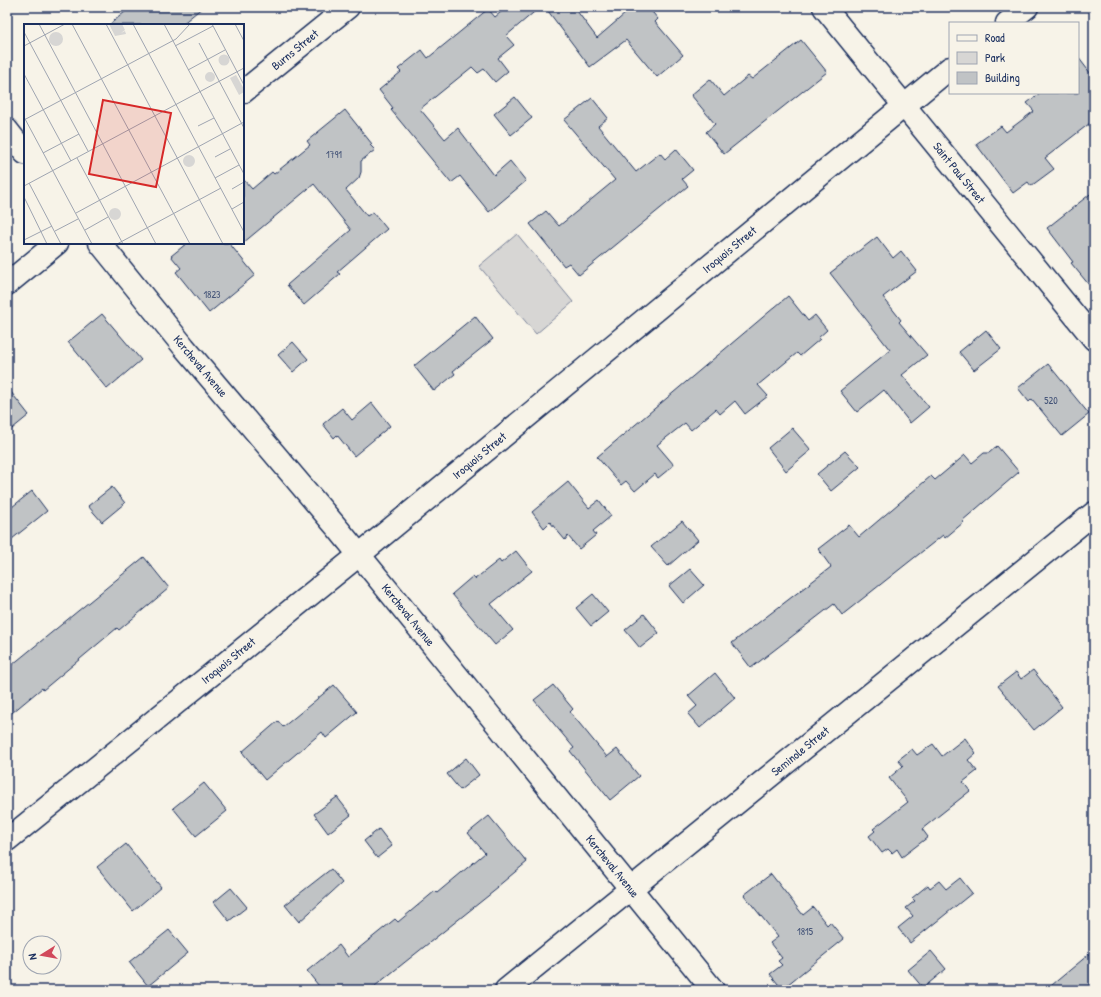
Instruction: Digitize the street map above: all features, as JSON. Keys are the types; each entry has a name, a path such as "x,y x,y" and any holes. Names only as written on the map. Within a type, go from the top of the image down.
{"street":[{"name":"Burns Street","path":"244,91 348,7"},
{"name":"Saint Paul Street","path":"824,7 1094,339"},
{"path":"1008,22 1027,7"},
{"name":"Iroquois Street","path":"7,840 359,555 949,69"},
{"path":"7,130 24,151"},
{"path":"7,284 56,244"},
{"name":"Kercheval Avenue","path":"101,244 359,555 713,990"},
{"name":"Seminole Street","path":"506,990 1094,513"}],"green space":[{"path":"517,234 573,302 536,334 479,266"}],"building":[{"path":"131,7 203,7 182,24 110,24"},
{"path":"507,7 540,7 506,36 514,45 498,58 508,71 495,82 484,69 478,73 472,67 420,109 445,139 458,128 494,175 510,161 526,181 489,212 460,176 451,183 391,110 393,108 379,90 401,72 398,69 422,50 428,58 488,9 495,17"},
{"path":"545,7 574,7 597,38 633,7 648,7 658,19 655,22 683,55 657,77 626,40 590,67"},
{"path":"801,40 827,72 724,154 706,132 715,124 691,95 710,79 724,96 748,76 752,79"},
{"path":"1079,58 1094,78 1094,120 1045,158 1054,169 1031,186 1028,182 1013,193 976,144 1001,126 1006,132 1034,111 1027,103 1039,94 1079,94"},
{"path":"515,97 532,118 511,135 494,114"},
{"path":"592,98 608,118 598,126 636,172 660,153 665,159 676,149 693,170 682,179 688,186 579,275 569,263 564,266 530,224 546,211 559,226 615,180 564,120"},
{"path":"345,110 375,150 361,161 361,172 359,178 346,190 367,216 373,212 387,229 337,272 340,274 304,305 287,285 351,230 314,184 244,242 244,180 252,189 272,172 274,174 310,145 307,141"},
{"path":"1094,191 1094,291 1071,263 1073,262 1047,228"},
{"path":"877,237 893,258 901,251 917,271 883,297 901,320 899,322 927,355 902,375 929,407 910,423 884,390 857,412 840,391 890,350 830,273"},
{"path":"186,244 230,244 255,275 209,313 176,272 181,268 171,256"},
{"path":"788,296 808,321 815,315 827,330 818,338 820,339 800,356 797,353 758,385 768,396 745,414 735,401 720,414 716,409 691,430 685,423 657,445 674,465 658,478 655,474 635,491 626,481 621,485 597,457"},
{"path":"102,314 141,360 107,389 68,342"},
{"path":"475,316 493,339 453,371 455,374 434,391 414,366"},
{"path":"986,330 1001,349 974,370 959,352"},
{"path":"293,342 308,359 293,372 278,355"},
{"path":"1048,364 1089,414 1062,436 1032,399 1029,402 1018,388"},
{"path":"7,387 29,415 7,433"},
{"path":"372,403 390,426 354,456 337,435 334,438 323,424 342,408 352,420"},
{"path":"792,428 811,450 786,471 768,448"},
{"path":"997,446 1019,472 962,521 964,522 945,538 943,535 842,615 834,604 751,668 732,643 831,567 818,549 849,525 859,537 931,476 935,480 965,455 972,463 984,453 989,453"},
{"path":"845,451 860,467 831,491 817,474"},
{"path":"568,482 589,508 599,500 611,516 593,531 596,535 579,549 568,536 565,540 550,522 544,528 532,512"},
{"path":"112,487 125,503 102,522 88,506"},
{"path":"32,491 47,511 7,543 7,511"},
{"path":"682,521 698,540 668,566 651,547"},
{"path":"516,551 532,571 491,604 513,630 495,645 452,594 473,576 475,579 499,560 501,563"},
{"path":"144,557 169,588 119,630 117,628 43,690 42,688 7,717 7,669"},
{"path":"690,569 704,585 683,603 669,586"},
{"path":"593,594 608,612 591,626 576,608"},
{"path":"644,614 659,633 640,648 625,630"},
{"path":"1033,670 1062,707 1034,730 998,686 1016,672 1021,679"},
{"path":"715,673 735,698 700,728 688,714 697,706 688,696"},
{"path":"334,685 357,712 326,738 322,732 265,780 242,752 278,721 283,727"},
{"path":"553,685 573,709 570,712 607,757 617,749 639,776 610,800 570,751 574,748 534,700"},
{"path":"965,738 976,753 968,760 977,771 963,782 970,791 922,829 928,837 902,857 897,849 892,853 888,849 882,853 869,836 875,831 873,829 908,802 889,778 903,766 898,760 912,749 917,755 933,744 942,756"},
{"path":"466,758 479,775 460,790 447,774"},
{"path":"204,783 227,811 196,836 173,808"},
{"path":"337,797 351,815 328,833 314,814"},
{"path":"489,816 527,862 497,887 498,888 370,990 322,990 307,971 339,945 348,957 395,919 398,922 435,891 437,893 485,853 468,833"},
{"path":"379,829 392,846 377,858 364,841"},
{"path":"126,844 161,887 133,911 97,867"},
{"path":"331,869 342,883 299,922 285,905"},
{"path":"771,874 803,915 813,907 827,925 830,922 844,939 782,989 770,974 782,965 778,961 782,958 770,943 778,937 744,895"},
{"path":"960,878 972,893 910,943 898,928 913,916 906,908 915,901 912,898 928,885 930,888 939,881 946,889"},
{"path":"231,888 247,907 229,921 214,902"},
{"path":"169,930 188,953 148,986 129,962"},
{"path":"1094,950 1094,990 1046,990"},
{"path":"931,951 946,969 923,988 908,970"}]}
